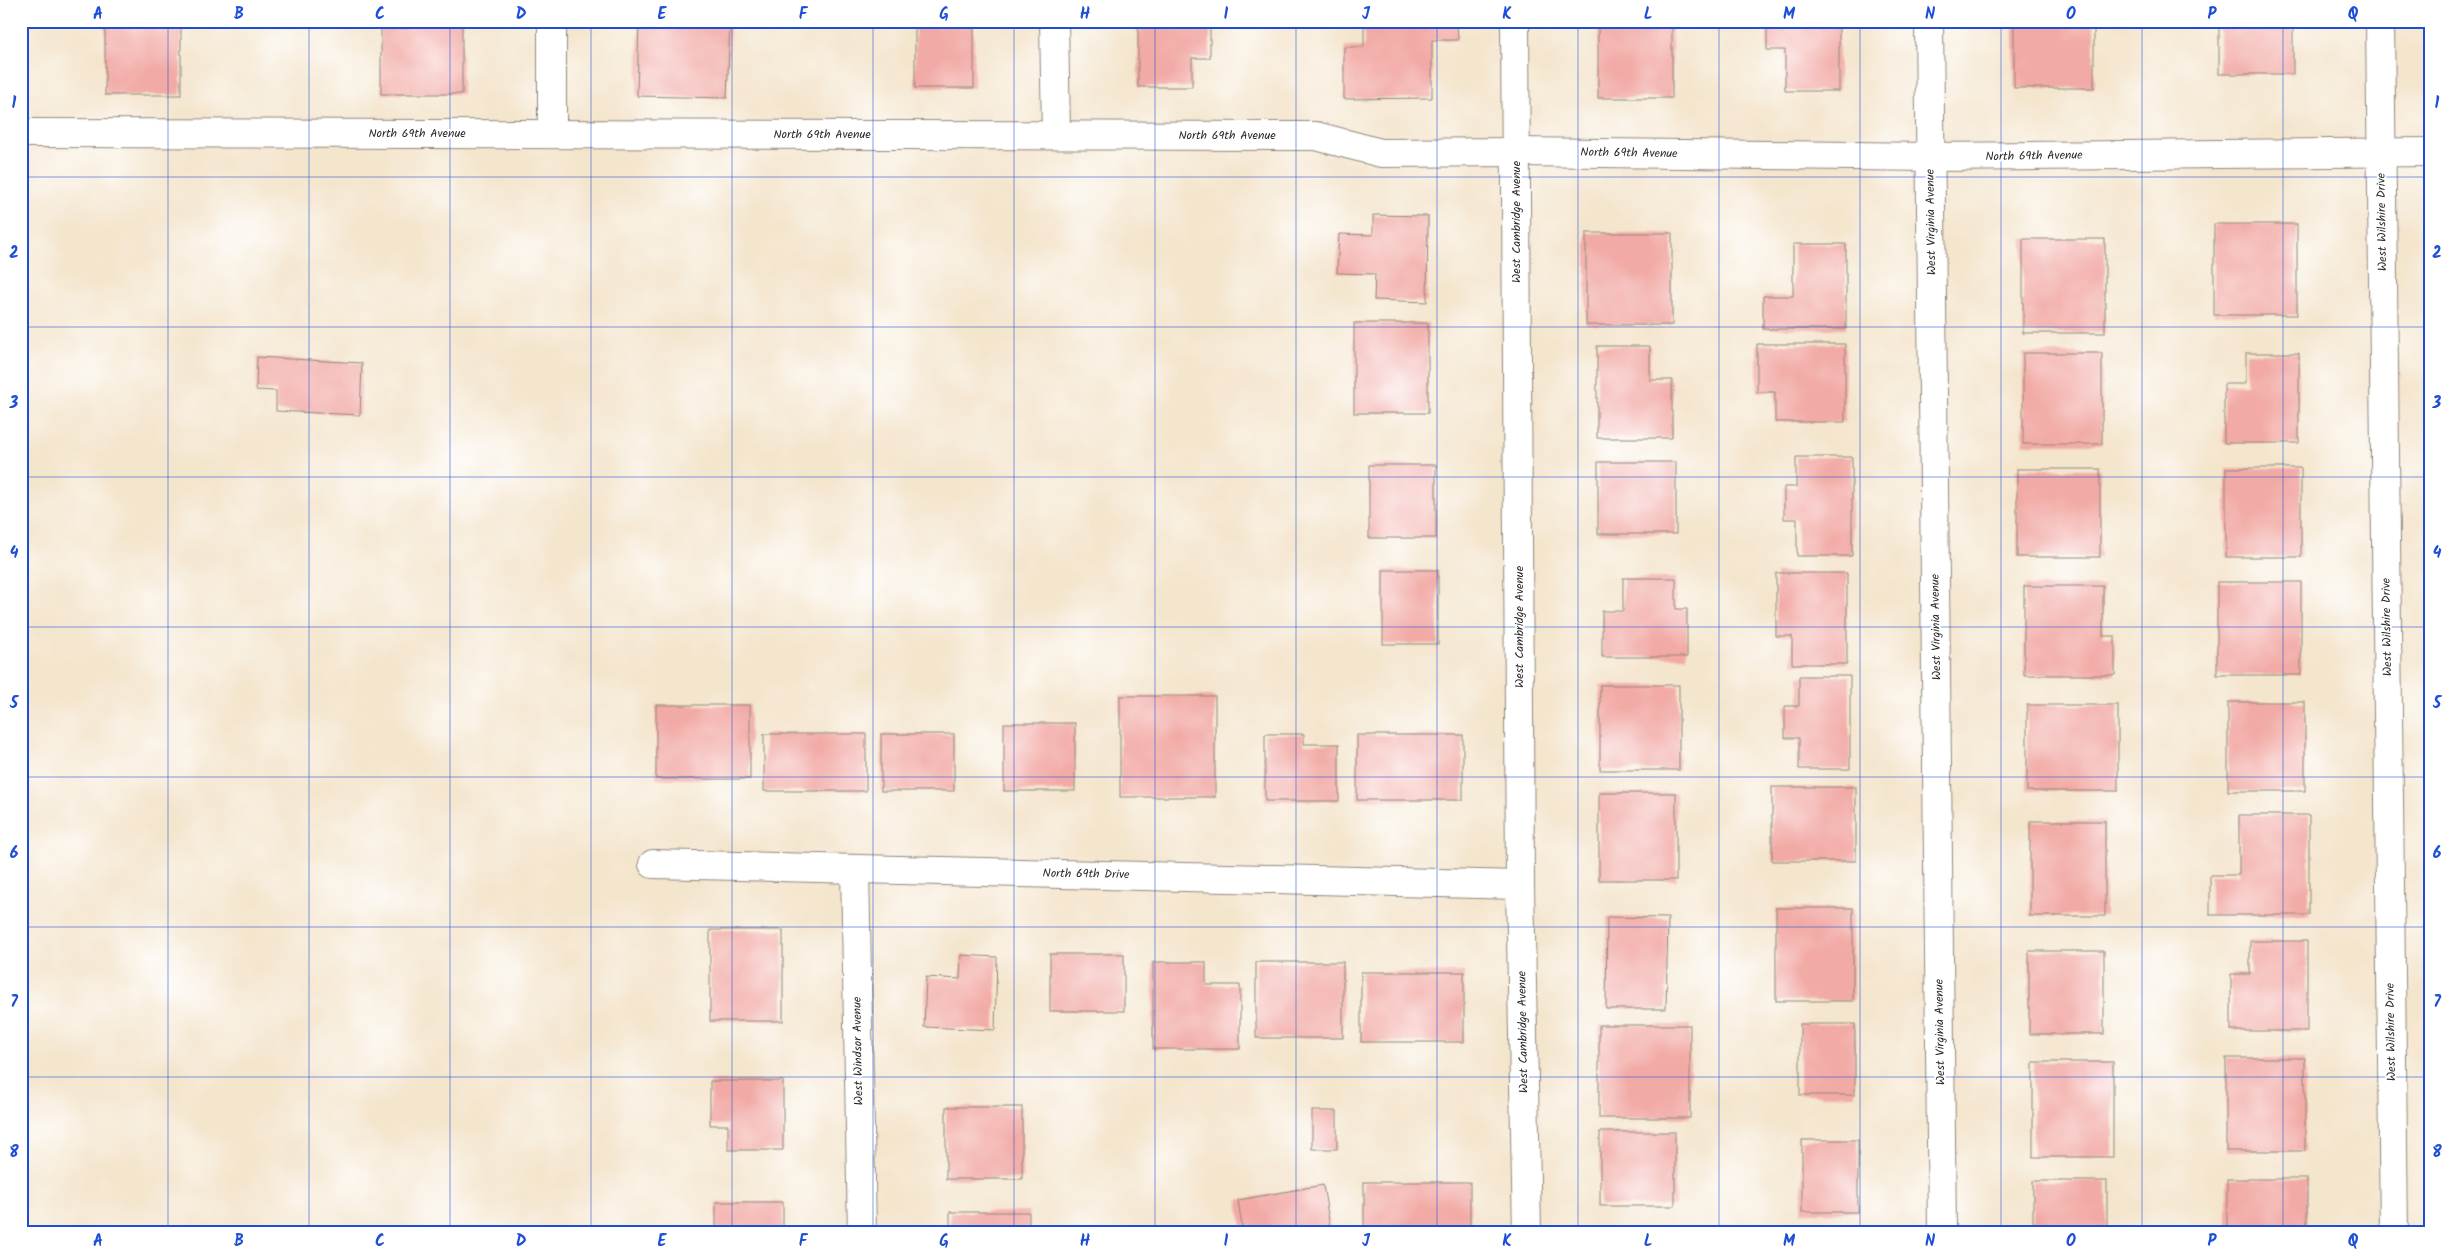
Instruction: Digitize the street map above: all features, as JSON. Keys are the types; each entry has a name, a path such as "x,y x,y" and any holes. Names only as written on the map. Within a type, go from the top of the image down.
{"street":[{"path":"552,21 552,133"},
{"path":"1054,21 1056,134"},
{"name":"West Cambridge Avenue","path":"1514,21 1520,885 1527,1233"},
{"name":"West Virginia Avenue","path":"1929,21 1942,1233"},
{"name":"West Wilshire Drive","path":"2380,21 2394,1233"},
{"path":"21,128 21,133"},
{"name":"North 69th Avenue","path":"21,133 1316,136 1381,153 1516,152 1931,157 2430,152"},
{"name":"North 69th Drive","path":"653,864 1520,885"},
{"name":"West Windsor Avenue","path":"854,869 862,1233"}],"building":[{"path":"105,21 181,21 181,95 105,95"},
{"path":"410,21 462,21 462,94 381,94 381,28 410,28"},
{"path":"639,21 730,21 727,98 637,96"},
{"path":"915,21 974,21 974,88 915,88"},
{"path":"1138,21 1210,21 1210,58 1192,58 1192,87 1138,87"},
{"path":"1364,21 1457,21 1458,40 1432,40 1432,98 1344,99 1344,47 1364,47"},
{"path":"1598,21 1672,21 1672,98 1598,98"},
{"path":"1767,21 1839,21 1839,91 1785,91 1785,50 1767,50"},
{"path":"2014,21 2094,21 2094,88 2014,88"},
{"path":"2219,21 2293,21 2293,74 2219,74"},
{"path":"1373,215 1428,216 1427,302 1374,300 1375,274 1337,273 1339,234 1373,235"},
{"path":"2214,224 2297,224 2297,315 2214,315"},
{"path":"1586,233 1672,233 1672,325 1586,325"},
{"path":"2023,239 2105,239 2105,333 2023,333"},
{"path":"1793,244 1846,244 1846,329 1763,329 1763,296 1793,296"},
{"path":"1354,323 1428,323 1428,413 1354,413"},
{"path":"1757,344 1845,344 1845,422 1775,422 1775,392 1757,392"},
{"path":"1597,346 1650,346 1650,380 1672,380 1672,438 1597,438"},
{"path":"2023,353 2102,353 2102,444 2023,444"},
{"path":"2246,353 2299,353 2299,443 2224,443 2224,384 2246,384"},
{"path":"257,357 362,363 360,415 276,411 276,391 256,390"},
{"path":"1796,457 1852,457 1852,556 1797,556 1797,519 1784,519 1784,487 1796,487"},
{"path":"1598,462 1676,462 1676,534 1598,534"},
{"path":"1369,465 1436,465 1436,538 1369,538"},
{"path":"2226,468 2301,468 2301,557 2226,557"},
{"path":"2017,469 2100,469 2100,557 2017,557"},
{"path":"1383,570 1438,570 1438,644 1383,644"},
{"path":"1776,573 1847,573 1847,664 1792,664 1792,636 1776,636"},
{"path":"1623,578 1676,578 1676,609 1687,609 1687,657 1602,657 1602,611 1623,611"},
{"path":"2217,582 2301,582 2301,675 2217,675"},
{"path":"2024,586 2103,586 2103,636 2115,636 2115,675 2024,675"},
{"path":"1799,676 1850,676 1850,769 1799,769 1799,738 1785,738 1785,706 1799,706"},
{"path":"1600,685 1679,685 1679,770 1600,770"},
{"path":"1120,696 1215,696 1215,797 1120,797"},
{"path":"2228,702 2305,702 2305,791 2228,791"},
{"path":"656,705 750,705 750,779 656,779"},
{"path":"2027,705 2118,705 2118,791 2027,791"},
{"path":"1004,723 1075,723 1075,791 1004,791"},
{"path":"764,734 866,734 866,791 764,791"},
{"path":"881,734 954,734 954,791 881,791"},
{"path":"1265,734 1304,734 1304,744 1339,744 1339,801 1265,801"},
{"path":"1357,735 1463,735 1463,800 1357,800"},
{"path":"1772,787 1856,787 1856,861 1772,861"},
{"path":"1599,793 1676,793 1676,880 1599,880"},
{"path":"2239,815 2309,815 2309,915 2210,915 2210,875 2239,875"},
{"path":"2030,821 2105,821 2105,916 2030,916"},
{"path":"1776,908 1853,908 1853,1001 1776,1001"},
{"path":"1607,917 1668,918 1666,1009 1606,1009"},
{"path":"710,930 783,930 783,1021 710,1021"},
{"path":"2250,941 2307,941 2307,1031 2231,1031 2231,974 2250,974"},
{"path":"2029,951 2104,951 2104,1034 2029,1034"},
{"path":"1050,954 1124,954 1124,1011 1050,1011"},
{"path":"961,955 997,957 995,1030 924,1027 926,977 960,979"},
{"path":"1153,962 1206,962 1206,985 1240,985 1240,1049 1153,1049"},
{"path":"1256,962 1343,962 1343,1038 1256,1038"},
{"path":"1361,972 1464,972 1464,1042 1361,1042"},
{"path":"1800,1024 1855,1024 1855,1095 1800,1095"},
{"path":"1599,1025 1690,1025 1690,1118 1599,1118"},
{"path":"2226,1058 2305,1058 2305,1151 2226,1151"},
{"path":"2033,1062 2113,1062 2113,1157 2033,1157"},
{"path":"710,1081 783,1081 783,1150 728,1150 728,1125 710,1125"},
{"path":"946,1107 1022,1107 1022,1179 946,1179"},
{"path":"1312,1111 1337,1111 1337,1149 1312,1149"},
{"path":"1600,1132 1675,1132 1675,1206 1600,1206"},
{"path":"1802,1140 1858,1140 1858,1212 1802,1212"},
{"path":"2227,1179 2307,1179 2307,1233 2227,1233"},
{"path":"2033,1181 2107,1181 2107,1233 2033,1233"},
{"path":"1364,1182 1470,1182 1470,1233 1364,1233"},
{"path":"1323,1185 1331,1233 1243,1233 1238,1200"},
{"path":"716,1202 783,1202 783,1233 716,1233"},
{"path":"950,1212 1029,1212 1029,1233 950,1233"}]}
